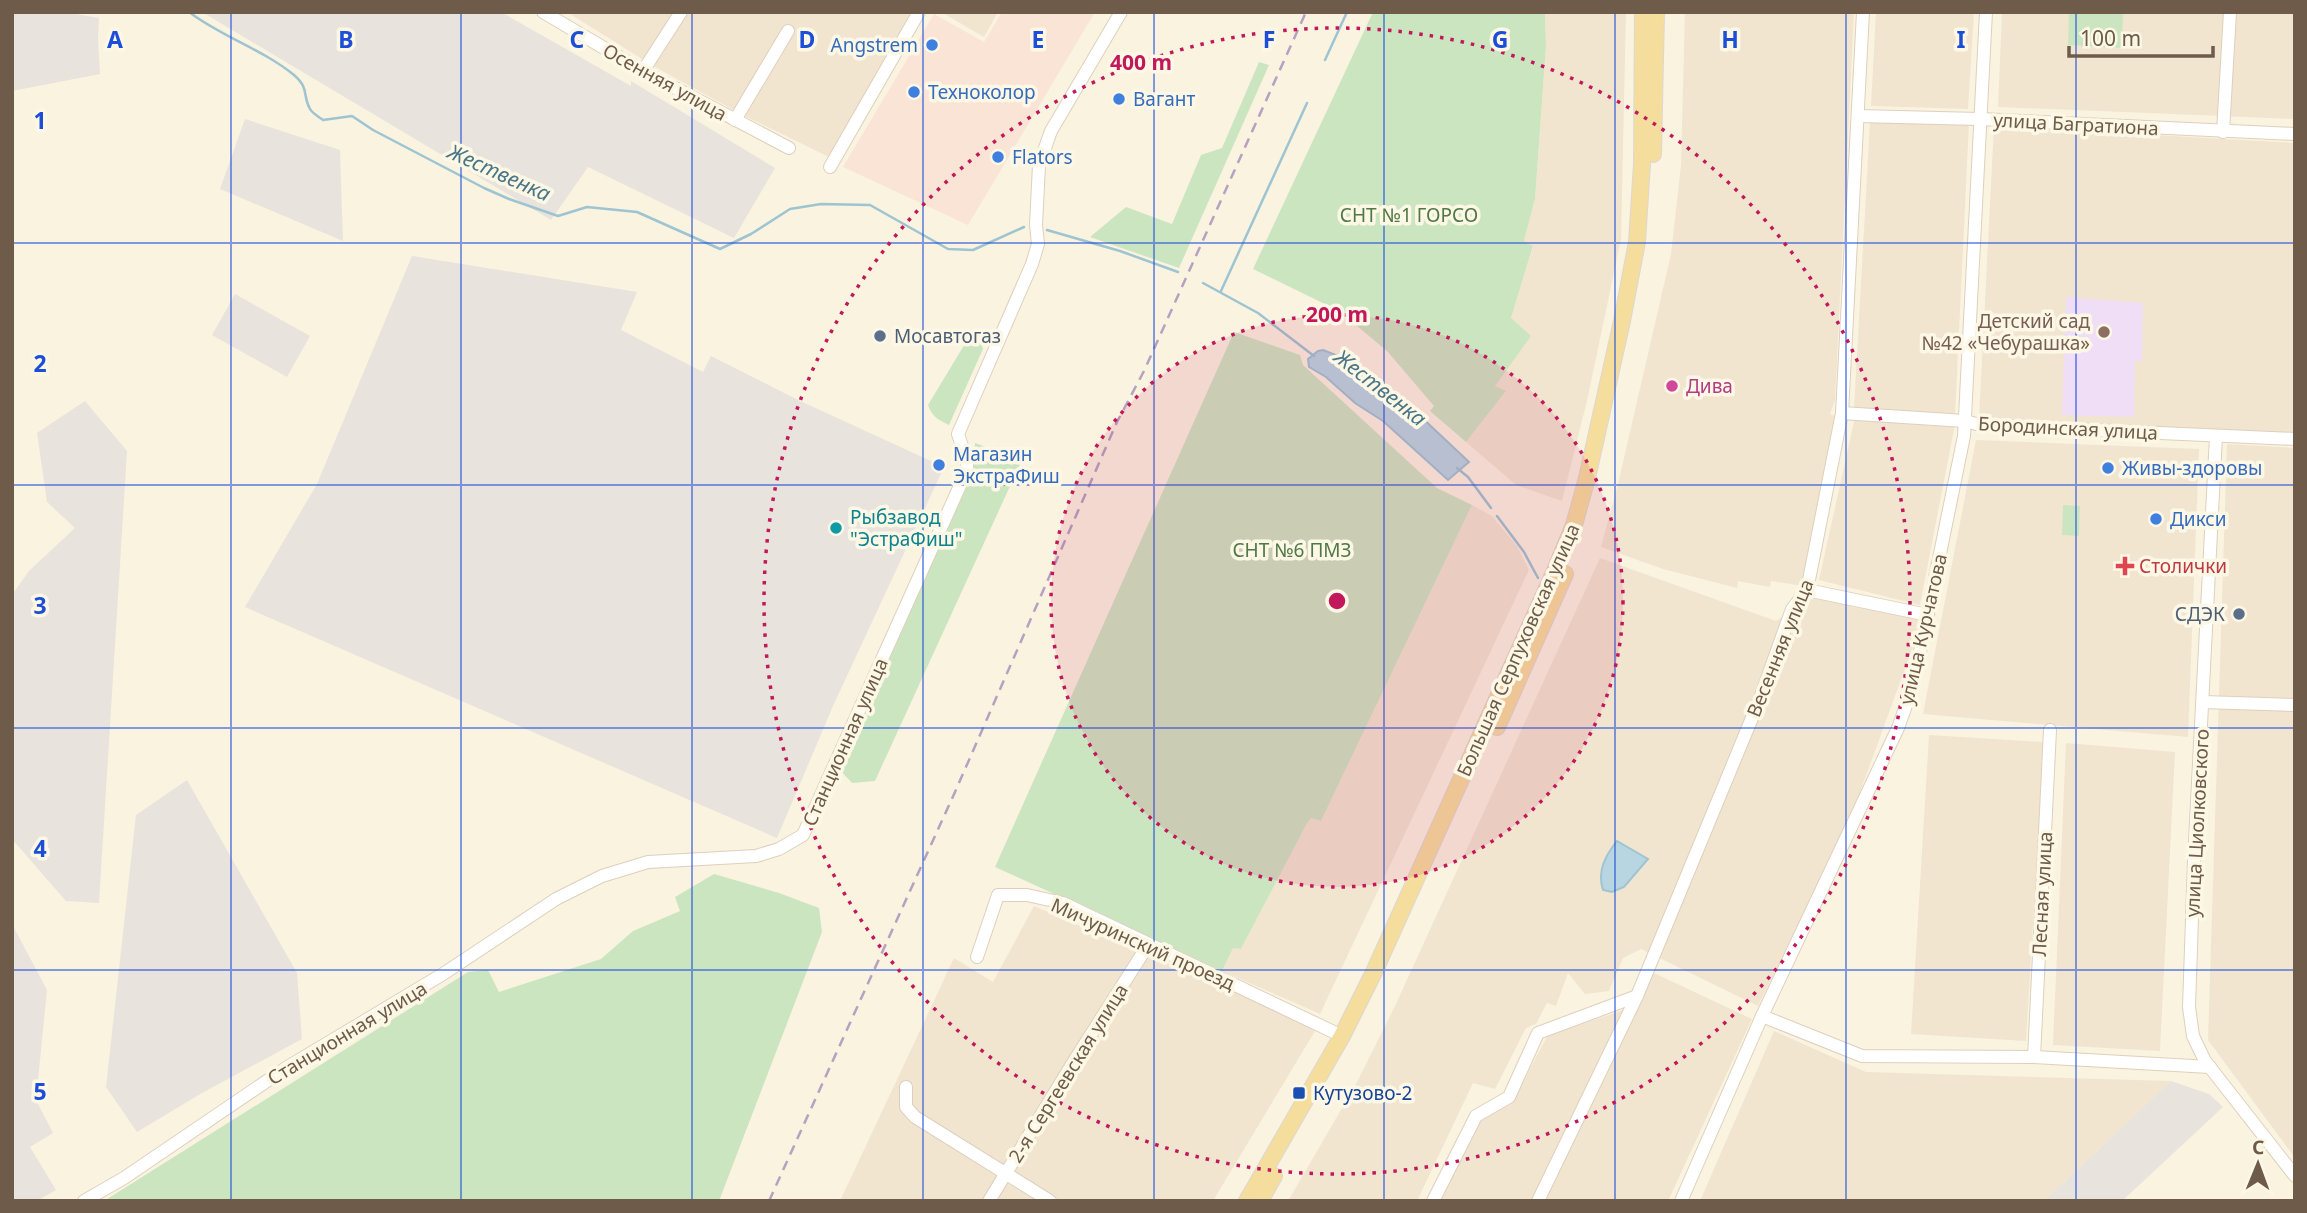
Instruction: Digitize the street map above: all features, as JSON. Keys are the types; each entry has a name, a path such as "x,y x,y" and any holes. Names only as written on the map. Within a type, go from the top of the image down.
{"main road":[{"name":"Большая Серпуховская улица","path":"1247,1201 1342,1036 1374,972 1555,572 1581,501 1605,404 1637,242 1641,189 1643,12"},
{"name":"Большая Серпуховская улица","path":"1260,1201 1351,1042 1377,990 1529,658 1580,537 1591,504 1613,414 1648,238 1652,190 1656,12"}],"street":[{"name":"Осенняя улица","path":"543,12 643,71 789,148"},
{"path":"643,71 681,12"},
{"path":"830,167 919,12"},
{"name":"Станционная улица","path":"84,1201 124,1178 286,1068 443,974 556,899 602,876 648,862 757,856 779,849 803,835 967,470 967,461 958,434 1032,264 1038,243 1040,165 1051,131 1121,12"},
{"name":"Весенняя улица","path":"1538,1201 1637,996 1759,701 1792,609 1807,590 1842,413 1863,12"},
{"name":"улица Курчатова","path":"1681,1201 1762,1016 1898,728 1913,686 1958,468 1965,421 1986,12"},
{"path":"2223,132 2230,12"},
{"path":"735,120 788,32"},
{"name":"улица Багратиона","path":"1858,116 2295,134"},
{"name":"Бородинская улица","path":"1842,413 1965,421 1980,425 2295,439"},
{"name":"улица Циолковского","path":"2216,436 2189,1007 2193,1036 2210,1067 2295,1177"},
{"path":"1807,590 1928,615"},
{"path":"2203,702 2295,705"},
{"name":"Лесная улица","path":"2034,1057 2050,730"},
{"name":"Мичуринский проезд","path":"976,957 998,895 1027,895 1063,903 1342,1036"},
{"name":"2-я Сергеевская улица","path":"989,1201 1148,945"},
{"path":"1433,1201 1476,1116 1509,1097 1538,1033 1637,996"},
{"path":"1762,1016 1862,1056 2034,1057 2210,1067"},
{"path":"906,1087 906,1107 915,1117 1050,1201"}],"shaded area":[{"path":"12,12 64,12 99,18 100,74 12,91"},
{"path":"202,12 501,12 631,86 631,81 775,168 734,238 588,167 551,220"},
{"path":"567,12 915,12 829,157 741,114 653,66"},
{"path":"941,12 998,12 984,37"},
{"path":"1002,12 1095,12 968,225 843,167 934,14 984,42"},
{"path":"1545,12 1626,12 1621,239 1587,401 1562,501 1516,485 1466,442 1505,392 1495,387 1511,318 1533,247 1524,241 1535,199 1546,46"},
{"path":"1685,12 1854,12 1835,400 1830,414 1837,417 1803,586 1771,581 1770,587 1738,581 1737,588 1663,569 1601,547 1671,254 1681,165"},
{"path":"1876,12 1974,12 1968,109 1871,106"},
{"path":"2002,12 2295,12 2295,119 1998,107"},
{"path":"245,119 340,150 343,241 220,189"},
{"path":"1870,122 1969,123 1955,415 1854,409"},
{"path":"1994,126 2295,143 2295,433 1979,418"},
{"path":"412,256 637,292 621,330 703,372 711,356 798,400 944,467 833,706 777,838 245,607 317,484"},
{"path":"235,294 310,336 287,377 212,335"},
{"name":"Детский сад №42 «Чебурашка»","path":"2066,297 2143,303 2142,361 2135,361 2134,417 2062,415"},
{"path":"85,401 127,451 99,903 66,901 12,839 12,595 29,571 75,528 47,502 37,433"},
{"path":"1855,417 1955,424 1920,605 1819,580"},
{"path":"1976,440 2199,449 2188,737 1923,714"},
{"path":"2227,444 2295,448 2295,1158 2208,1040"},
{"path":"1472,505 1492,516 1517,546 1529,570 1320,1014 1222,971 1233,947 1241,949 1307,822 1311,818 1321,821"},
{"path":"1600,558 1776,621 1812,596 1923,619 1851,817 1758,1006 1641,949 1623,958 1609,991 1585,994 1568,973 1556,1006 1547,1003 1536,1024 1526,1028 1495,1089 1473,1083 1417,1201 1288,1201 1356,1084 1395,1006"},
{"path":"1929,735 2044,742 2026,1041 1911,1034"},
{"path":"2066,743 2175,752 2160,1051 2053,1045"},
{"path":"187,780 297,973 302,1039 137,1132 106,1087 136,815"},
{"path":"1034,906 1274,1008 1315,1031 1213,1201 840,1201 954,958 993,982"},
{"path":"12,924 47,990 36,1100 53,1133 30,1147 56,1190 37,1201 12,1201"},
{"path":"1654,973 1752,1019 1668,1201 1440,1201 1480,1119 1510,1105 1548,1035 1639,1005"},
{"path":"1774,1031 1866,1072 2171,1081 2044,1201 1700,1201"},
{"path":"2171,1081 2209,1094 2223,1107 2122,1201 2044,1201"}],"green space":[{"name":"СНТ №1 ГОРСО","path":"1373,12 1545,12 1546,46 1535,199 1524,241 1533,246 1511,318 1531,336 1495,386 1506,391 1466,442 1430,411 1434,406 1387,351 1339,311 1253,269"},
{"path":"2069,12 2123,12 2122,48 2068,45"},
{"path":"1259,62 1269,65 1179,268 1090,237 1126,207 1172,224 1201,155 1222,148"},
{"name":"СНТ №6 ПМЗ","path":"1234,332 1300,355 1303,365 1437,488 1472,505 1321,821 1311,818 1307,823 1241,949 1233,948 1222,971 995,867"},
{"path":"977,341 983,349 949,425 939,420 928,405 963,347"},
{"path":"975,443 1022,460 875,781 852,783 839,769 943,539 972,469"},
{"path":"2063,505 2080,506 2079,536 2062,535"},
{"path":"714,874 819,908 822,932 719,1201 104,1201 468,972 488,970 499,992 601,959 633,931 680,911 675,897"}],"water":[{"path":"1323,350 1341,357 1375,386 1400,397 1469,462 1448,480 1383,421 1309,367 1308,359"},
{"path":"1617,841 1648,859 1624,887 1612,892 1603,890 1601,876 1606,858"}],"waterway":[{"name":"Жественка","path":"189,12 294,75 304,88 310,109 323,120 352,116 373,130 484,188 558,216 587,207 637,212 720,249 751,234 790,209 821,204 870,205 948,249 973,250 1024,227"},
{"path":"1325,60 1347,12"},
{"path":"1221,291 1307,103"},
{"name":"Жественка","path":"1047,230 1120,251 1178,272"},
{"name":"Жественка","path":"1203,283 1258,313 1314,356"},
{"name":"Жественка","path":"1457,468 1468,477 1491,508"},
{"name":"Жественка","path":"1497,516 1524,552 1538,578"}],"railway":[{"path":"769,1201 955,792 1117,422 1144,371 1306,12"}],"place":[{"name":"Angstrem","path":"932,45"},
{"name":"Техноколор","path":"914,92"},
{"name":"Вагант","path":"1119,99"},
{"name":"Flators","path":"998,157"},
{"name":"Детский сад №42 «Чебурашка»","path":"2104,332"},
{"name":"Мосавтогаз","path":"880,336"},
{"name":"Дива","path":"1672,386"},
{"name":"Магазин ЭкстраФиш","path":"939,465"},
{"name":"Живы-здоровы","path":"2108,468"},
{"name":"Дикси","path":"2156,519"},
{"name":"Рыбзавод \"ЭстраФиш\"","path":"836,528"},
{"name":"Столички","path":"2125,566"},
{"name":"СДЭК","path":"2239,614"},
{"name":"Кутузово-2","path":"1299,1093"}]}
